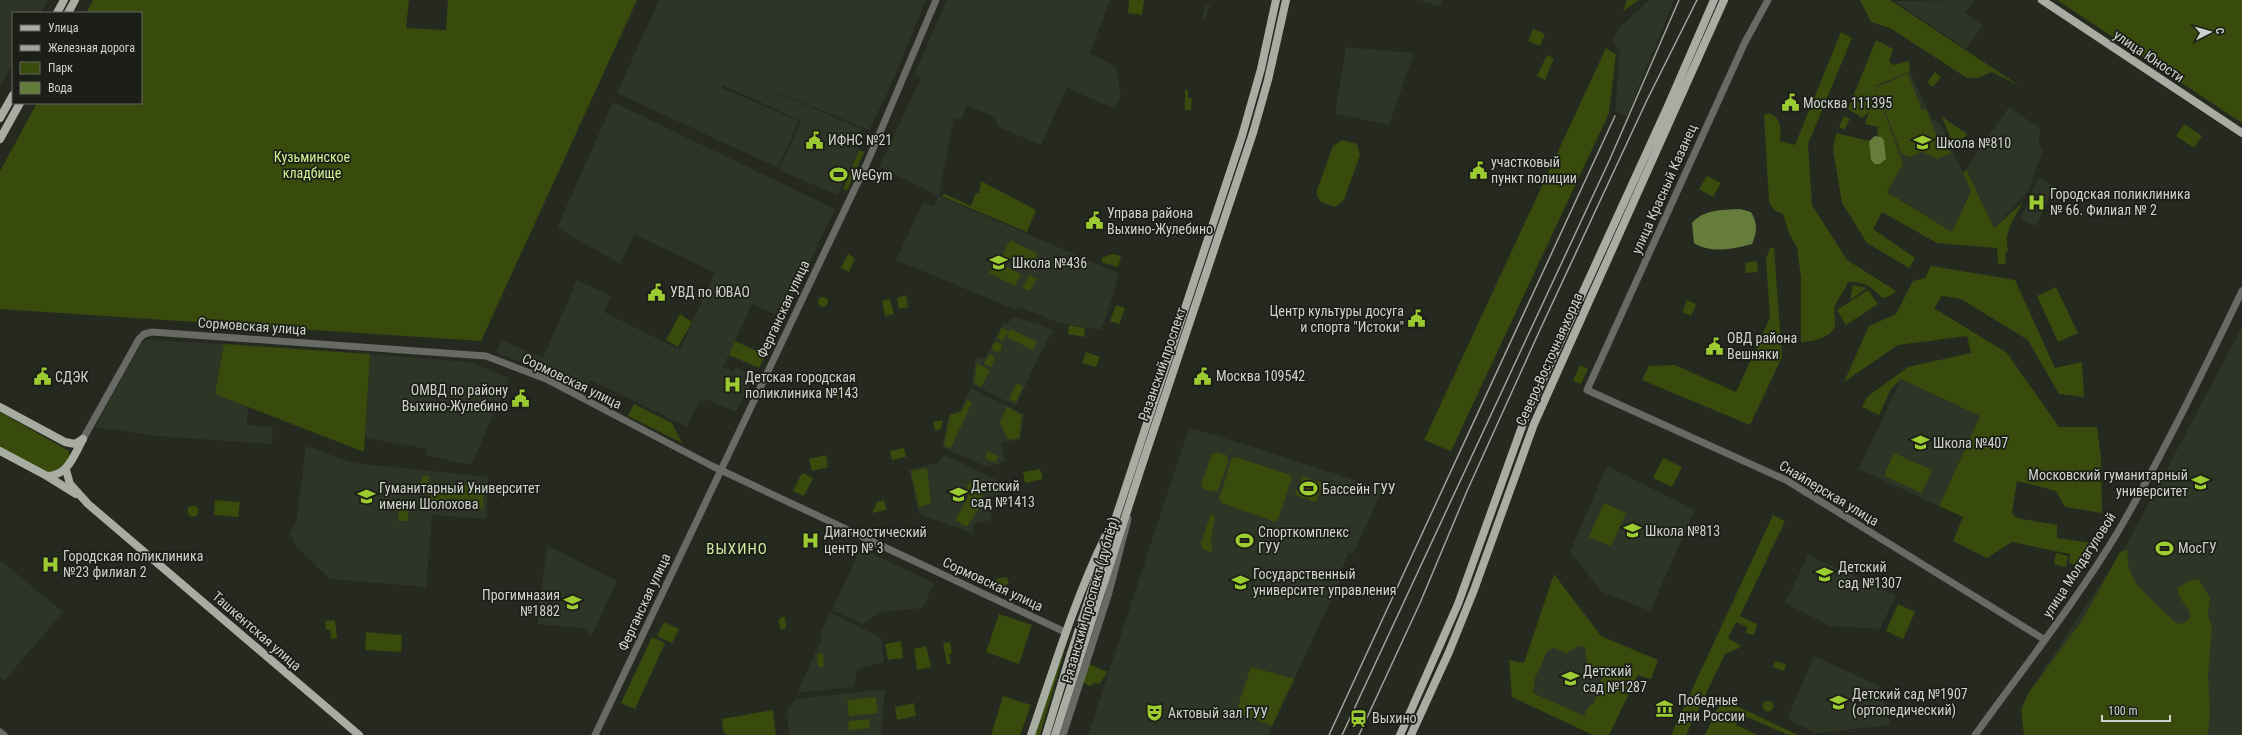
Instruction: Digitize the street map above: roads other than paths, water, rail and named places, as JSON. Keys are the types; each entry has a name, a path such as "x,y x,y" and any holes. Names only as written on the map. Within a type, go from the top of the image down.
{"main road":[{"path":"58,12 64,0"},
{"name":"Рязанский проспект","path":"1046,735 1119,508 1240,142 1261,69 1276,0"},
{"name":"Рязанский проспект","path":"1055,735 1140,471 1253,133 1268,80 1286,0"},
{"name":"Северо-Восточная хорда","path":"1400,735 1458,604 1524,421 1668,106 1714,0"},
{"name":"Северо-Восточная хорда","path":"1411,735 1469,603 1534,424 1724,0"},
{"name":"улица Юности","path":"2042,0 2242,133"},
{"path":"68,12 74,1"},
{"path":"0,118 12,97"},
{"path":"0,140 19,104"},
{"path":"0,407 65,442 75,444 83,439"},
{"path":"47,476 57,476 66,470 83,439"},
{"path":"65,442 71,452 71,460"},
{"name":"Ташкентская улица","path":"0,451 47,476 84,500 359,735"},
{"name":"Ташкентская улица","path":"66,470 70,484 84,500"},
{"name":"Рязанский проспект (дублёр)","path":"1031,735 1065,632 1089,569 1119,508"}],"street":[{"name":"Ферганская улица","path":"595,735 867,163 936,0"},
{"name":"улица Красный Казанец","path":"1587,390 1745,42 1768,0"},
{"name":"улица Молдагуловой","path":"1975,735 2045,640 2118,530 2170,437 2242,291"},
{"name":"Сормовская улица","path":"83,439 139,339 144,334 152,332 486,356 563,387 721,470 1065,632"},
{"name":"Снайперская улица","path":"1587,390 1786,480 2045,640"},
{"name":"Рязанский проспект (дублёр)","path":"1063,735 1108,596 1140,471"},
{"path":"0,732 4,735"}],"water":[{"path":"1875,136 1881,137 1884,140 1886,159 1880,164 1875,164 1871,160 1869,141"},
{"path":"1740,209 1751,212 1755,220 1756,232 1752,244 1723,250 1708,248 1694,243 1692,223 1697,218 1714,211"}],"railway":[{"path":"1342,735 1610,159 1679,0"},
{"path":"1359,735 1420,603 1467,491 1539,332 1647,100 1697,0"},
{"path":"1329,735 1615,116"}],"place":[{"name":"Москва 111395","path":"1790,103"},
{"name":"ИФНС №21","path":"815,140"},
{"name":"Школа №810","path":"1923,143"},
{"name":"участковый пункт полиции","path":"1478,170"},
{"name":"WeGym","path":"838,175"},
{"name":"Городская поликлиника № 66. Филиал № 2","path":"2037,202"},
{"name":"Управа района Выхино-Жулебино","path":"1094,221"},
{"name":"Школа №436","path":"999,263"},
{"name":"УВД по ЮВАО","path":"657,292"},
{"name":"Центр культуры досуга и спорта \"Истоки\"","path":"1417,319"},
{"name":"ОВД района Вешняки","path":"1714,346"},
{"name":"Москва 109542","path":"1203,376"},
{"name":"СДЭК","path":"42,377"},
{"name":"Детская городская поликлиника №143","path":"732,385"},
{"name":"ОМВД по району Выхино-Жулебино","path":"521,398"},
{"name":"Школа №407","path":"1920,443"},
{"name":"Московский гуманитарный университет","path":"2201,483"},
{"name":"Бассейн ГУУ","path":"1309,489"},
{"name":"Детский сад №1413","path":"958,494"},
{"name":"Гуманитарный Университет имени Шолохова","path":"366,496"},
{"name":"Школа №813","path":"1632,531"},
{"name":"Диагностический центр № 3","path":"811,540"},
{"name":"Спорткомплекс ГУУ","path":"1245,540"},
{"name":"МосГУ","path":"2165,548"},
{"name":"Городская поликлиника №23 филиал 2","path":"50,564"},
{"name":"Детский сад №1307","path":"1825,575"},
{"name":"Государственный университет управления","path":"1240,582"},
{"name":"Прогимназия №1882","path":"573,603"},
{"name":"Детский сад №1287","path":"1570,679"},
{"name":"Детский сад №1907 (ортопедический)","path":"1839,702"},
{"name":"Победные дни России","path":"1665,708"},
{"name":"Актовый зал ГУУ","path":"1155,713"},
{"name":"Выхино","path":"1359,718"}],"district":[{"name":"ВЫХИНО","path":"737,549"}],"park label":[{"name":"Кузьминское кладбище","path":"312,166"}]}
